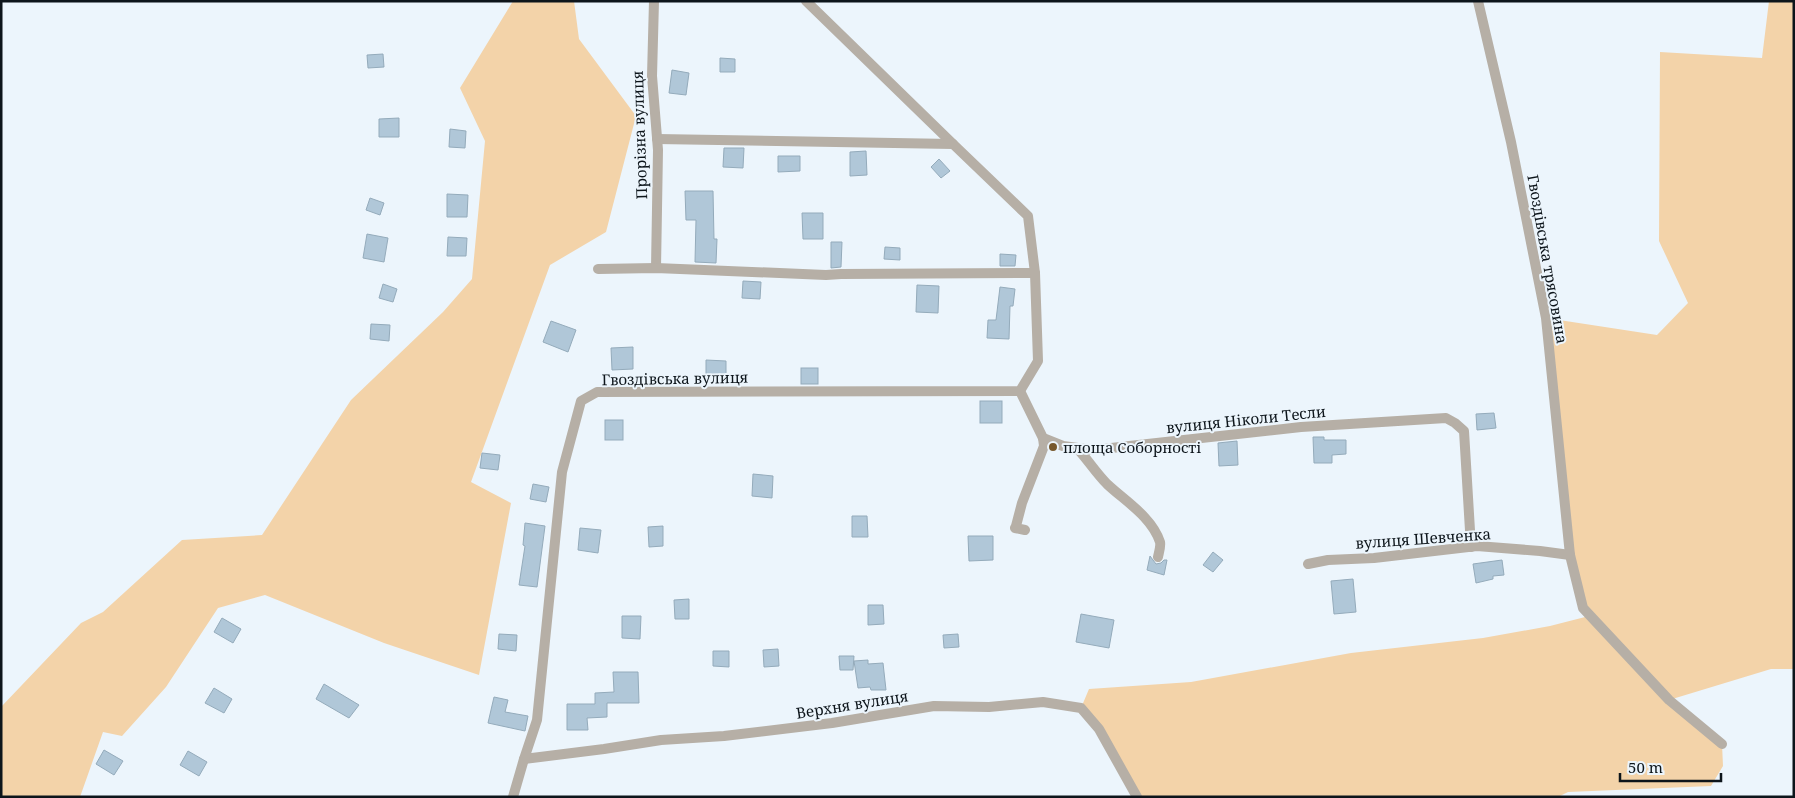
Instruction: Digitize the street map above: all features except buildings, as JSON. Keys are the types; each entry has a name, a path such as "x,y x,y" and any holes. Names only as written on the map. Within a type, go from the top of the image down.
{"street":[{"name":"Прорізна вулиця","path":"654,1 652,76 657,139 656,268"},
{"path":"806,1 1028,216 1035,273 1038,360 1021,389 1043,438 1044,446 1022,503 1020,528"},
{"name":"Гвоздівська трясовина","path":"1478,1 1511,142 1546,318 1570,555 1583,608 1669,700 1722,744"},
{"path":"657,139 953,144"},
{"path":"598,269 656,268 826,275 1035,273"},
{"name":"Гвоздівська вулиця","path":"513,797 538,720 562,472 581,402 596,392 1021,389"},
{"name":"вулиця Ніколи Тесли","path":"1043,438 1063,446 1093,450 1301,427 1446,418 1464,431 1470,547"},
{"path":"1077,448 1095,471 1154,528 1160,543 1158,557"},
{"name":"вулиця Шевченка","path":"1308,564 1328,560 1374,558 1470,547 1540,550 1570,555"},
{"name":"Верхня вулиця","path":"524,759 661,740 724,736 832,723 934,706 989,707 1043,702 1081,708 1099,729 1137,797"}],"shaded area":[{"path":"513,1 574,1 579,39 636,116 606,232 550,265 471,482 511,503 479,675 384,643 265,595 218,608 166,687 122,736 103,732 80,797 1,797 1,707 81,623 103,612 182,540 262,535 351,400 443,312 472,279 485,141 460,88"},
{"path":"1769,1 1794,1 1794,669 1771,669 1669,700 1722,744 1723,766 1711,786 1568,792 1558,797 1137,797 1081,708 1089,689 1191,682 1351,653 1483,638 1550,626 1589,616 1570,555 1546,318 1657,335 1688,303 1659,241 1660,52 1762,58"}],"place":[{"name":"площа Соборності","path":"1053,447"}]}
